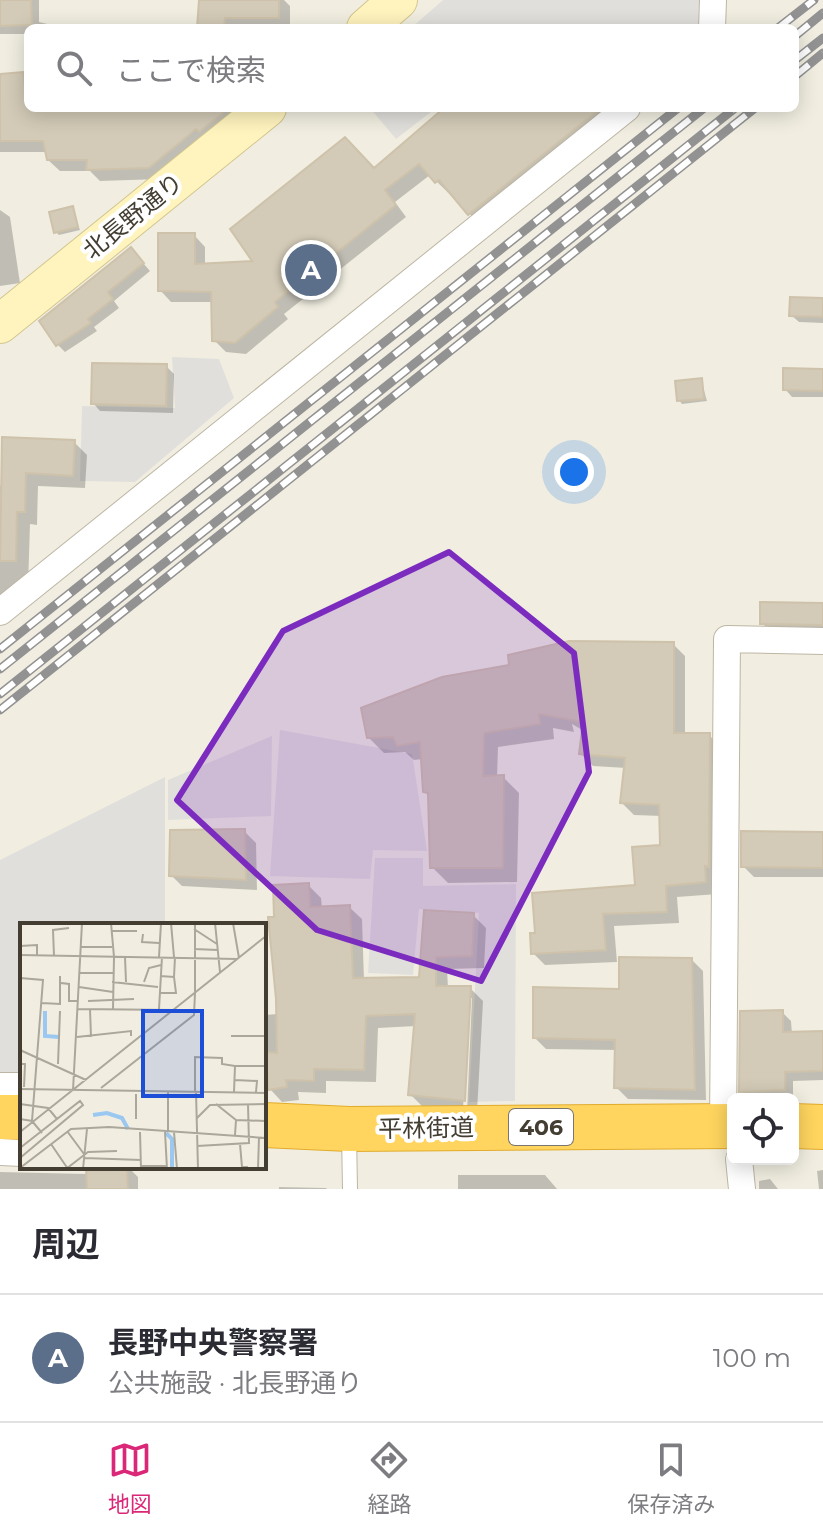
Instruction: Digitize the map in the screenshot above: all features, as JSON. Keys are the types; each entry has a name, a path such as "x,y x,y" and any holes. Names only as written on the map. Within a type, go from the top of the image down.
{"highway":[{"name":"平林街道","path":"266,1125 727,1137"},
{"path":"799,1126 823,1127"}],"street":[{"path":"371,24 398,0"},
{"path":"712,24 713,0"},
{"name":"北長野通り","path":"0,324 262,112"},
{"path":"0,612 622,112"},
{"path":"732,1093 727,639 823,641"},
{"path":"0,1152 20,1153"},
{"path":"737,1165 742,1189"}],"lane":[{"path":"349,1129 350,1189"}],"highlighted area":[{"path":"449,552 574,653 589,772 481,981 317,930 177,800 283,631"}],"shaded area":[{"path":"443,0 699,0 698,24 416,24"},
{"path":"373,112 431,112 396,139"},
{"path":"172,357 219,359 234,398 135,482 80,481 82,406 175,408"},
{"path":"280,730 412,754 427,851 373,850 370,879 270,876"},
{"path":"272,736 271,816 168,820 168,780"},
{"path":"165,777 165,923 20,923 20,1077 0,1075 0,860"},
{"path":"375,858 423,858 423,886 516,884 515,1101 469,1102 479,913 419,909 413,975 368,973"}],"building":[{"path":"0,0 31,0 32,24 0,26"},
{"path":"199,0 279,0 279,18 225,18 224,24 197,24"},
{"path":"23,72 24,112 224,112 199,132 196,129 149,168 86,170 87,160 47,160 43,141 0,141 0,74"},
{"path":"439,112 596,112 468,215 439,180 435,183 419,164 385,190 396,205 275,302 278,307 235,343 212,341 211,292 158,291 158,233 195,233 195,264 252,261 230,229 345,137 374,168"},
{"path":"73,206 78,227 54,233 49,212"},
{"path":"131,247 144,263 108,292 113,299 88,319 91,323 56,346 39,321"},
{"path":"790,297 823,298 823,317 789,316"},
{"path":"92,363 167,364 166,406 91,404"},
{"path":"783,368 823,369 823,391 783,390"},
{"path":"702,378 704,399 677,401 675,381"},
{"path":"2,437 75,440 73,476 26,473 25,512 17,512 16,561 0,561"},
{"path":"760,602 823,603 823,625 760,624"},
{"path":"569,641 674,642 674,733 710,733 709,867 705,866 706,882 666,886 667,912 603,914 606,950 531,954 530,933 535,933 532,893 635,885 632,847 660,845 659,805 620,803 625,758 579,754 583,722 539,714 540,724 484,733 483,776 504,775 503,868 430,868 428,793 423,792 420,742 397,746 393,737 367,738 361,708 442,677 509,665 508,655"},
{"path":"245,829 246,880 169,876 170,830"},
{"path":"741,831 823,832 823,868 741,867"},
{"path":"309,883 310,907 350,905 353,978 419,977 424,910 474,913 472,956 436,957 436,986 471,986 465,1101 408,1095 415,1014 366,1016 364,1070 314,1069 314,1081 286,1080 287,1087 268,1090 266,1052 277,1053 276,999 268,917 274,917 273,885"},
{"path":"619,957 692,958 695,1090 614,1088 615,1040 533,1038 533,987 619,989"},
{"path":"783,1010 783,1032 823,1031 823,1071 785,1072 785,1090 739,1092 740,1011"},
{"path":"86,1169 127,1169 128,1189 87,1189"}],"railway":[{"path":"783,24 814,0"},
{"path":"799,33 823,13"},
{"path":"799,57 823,38"},
{"path":"799,73 823,53"},
{"path":"0,649 673,112"},
{"path":"0,669 699,112"},
{"path":"0,694 730,112"},
{"path":"0,710 750,112"}],"place":[{"name":"長野中央警察署","path":"311,270"}]}
